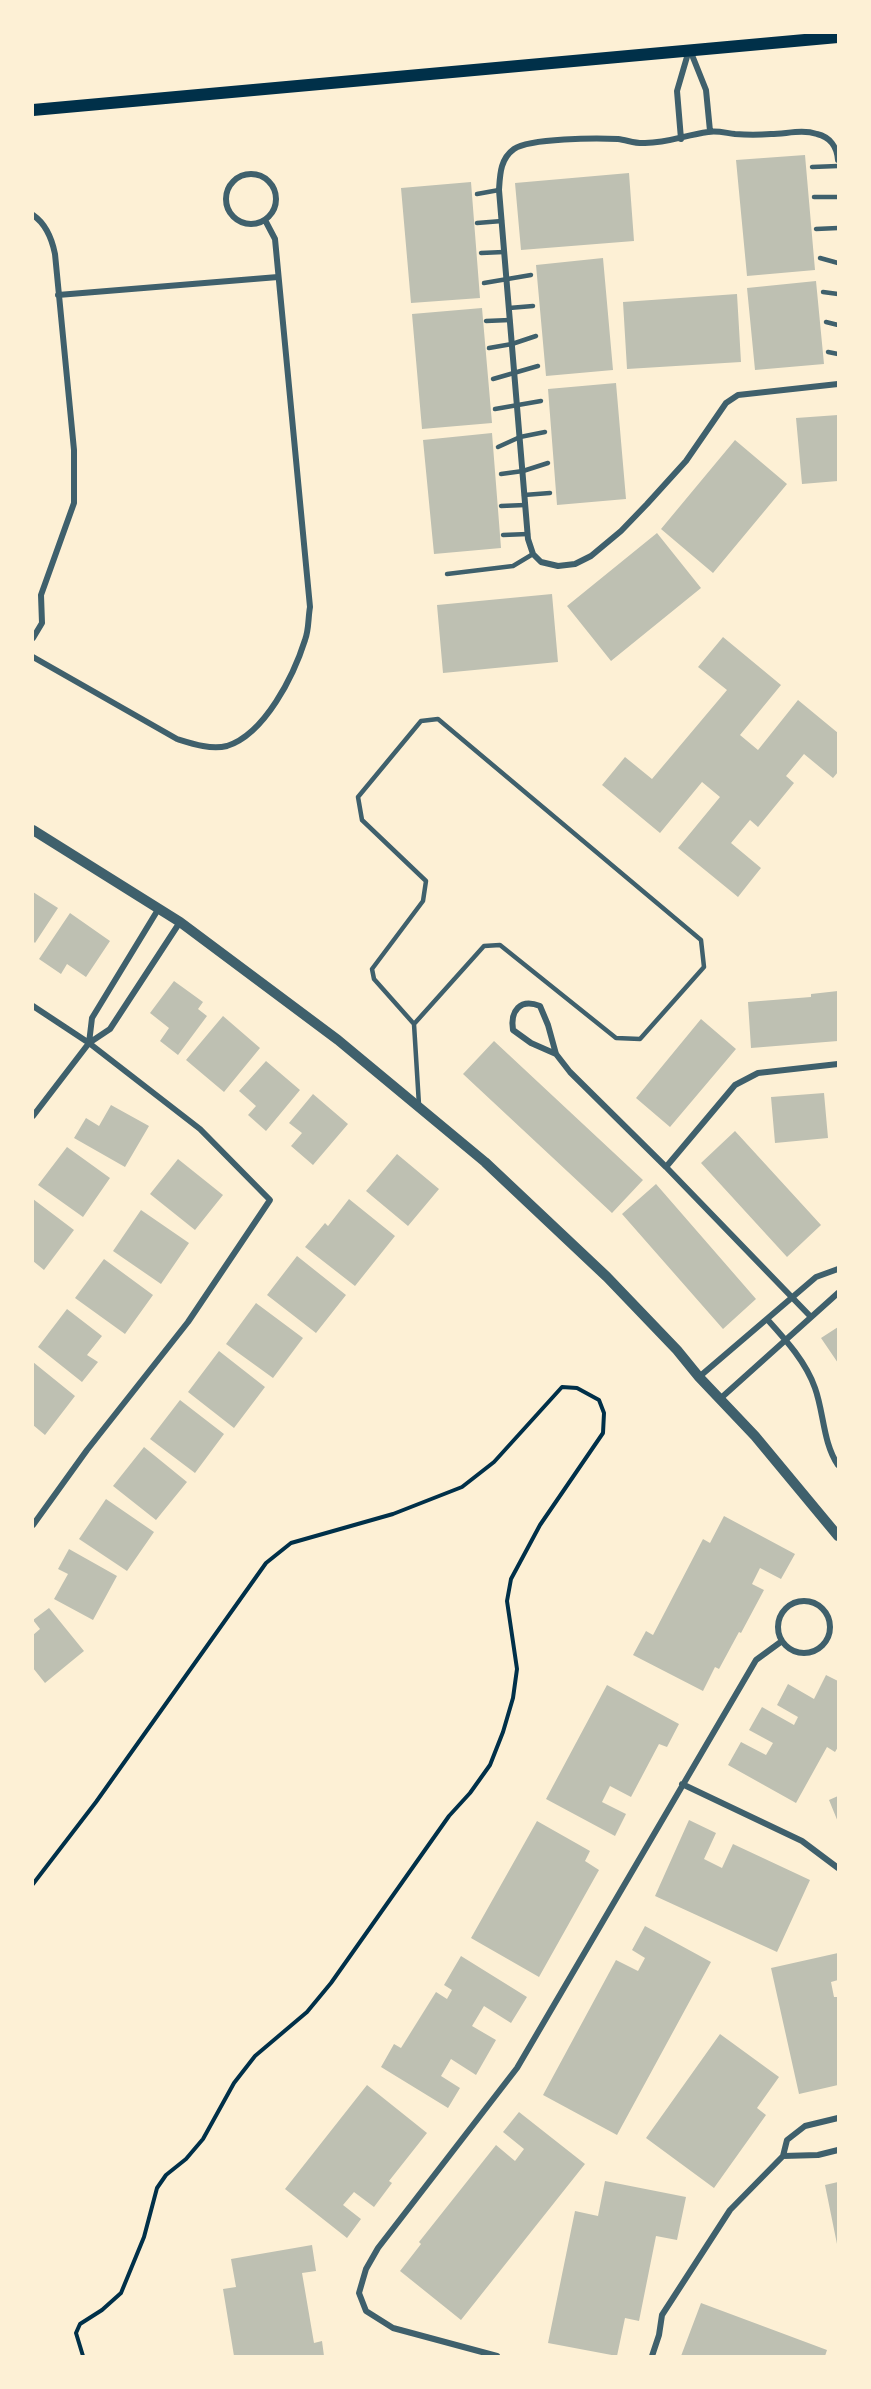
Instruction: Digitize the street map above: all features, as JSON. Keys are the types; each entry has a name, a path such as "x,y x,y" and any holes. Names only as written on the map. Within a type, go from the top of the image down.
{"main road":[{"path":"33,110 838,37"}],"street":[{"path":"689,50 706,90 710,131"},
{"path":"681,139 677,91 689,50"},
{"path":"838,160 835,142 818,134 804,132 749,135 710,131 681,139 642,144 621,139 595,138 532,143 515,148 506,158 500,171 499,190 524,495 528,534 533,554 541,562 558,566 575,564 591,556 621,531 647,504 686,461 726,403 738,395 838,384"},
{"path":"258,175 271,184 275,191 274,208 265,220 248,225 233,218 228,211 226,194 235,180 242,176 258,175"},
{"path":"33,215 39,219 52,238 74,450 74,503 41,595 42,623 33,638"},
{"path":"33,657 177,739 203,747 226,746 244,738 273,708 306,638 310,607 274,239 265,220"},
{"path":"58,295 278,277"},
{"path":"33,597 41,595"},
{"path":"33,830 180,922 338,1040 485,1162 607,1277 677,1350 797,1485 838,1536"},
{"path":"88,1043 92,1018 159,908"},
{"path":"33,1116 88,1043 110,1029 180,922"},
{"path":"556,1054 531,1043 513,1030 511,1019 515,1010 523,1005 534,1003 540,1006 548,1024 556,1054 570,1072 666,1167 811,1317"},
{"path":"33,1006 88,1043 200,1130 270,1200 188,1322 87,1450 33,1525"},
{"path":"666,1167 735,1085 746,1078 758,1073 777,1070 838,1064"},
{"path":"699,1377 816,1277 838,1269"},
{"path":"721,1398 838,1293"},
{"path":"767,1319 808,1370 816,1389 828,1441 838,1465"},
{"path":"808,1601 823,1609 828,1616 830,1634 820,1648 812,1652 795,1652 782,1641 778,1625 780,1616 792,1604 808,1601"},
{"path":"497,2356 393,2328 366,2312 358,2293 366,2269 378,2248 517,2068 756,1660 782,1641"},
{"path":"682,1784 802,1841 838,1868"},
{"path":"652,2356 659,2335 662,2315 730,2210 783,2157 787,2140 806,2126 838,2118"},
{"path":"783,2157 838,2150"}],"lane":[{"path":"812,167 838,166"},
{"path":"477,194 499,190"},
{"path":"814,197 838,197"},
{"path":"477,223 502,221"},
{"path":"816,229 838,228"},
{"path":"481,253 504,252"},
{"path":"820,258 838,263"},
{"path":"484,283 531,275"},
{"path":"823,292 838,294"},
{"path":"509,308 533,306"},
{"path":"486,321 510,320"},
{"path":"826,322 838,325"},
{"path":"489,348 512,344 536,336"},
{"path":"828,352 838,354"},
{"path":"493,379 538,366"},
{"path":"495,410 541,401"},
{"path":"498,447 520,437 545,432"},
{"path":"501,474 523,471 548,463"},
{"path":"524,495 550,493"},
{"path":"501,506 525,505"},
{"path":"503,535 528,534"},
{"path":"447,574 513,566 533,554"},
{"path":"414,1024 484,946 500,945 616,1038 640,1039 704,967 701,940 438,719 421,721 358,797 362,820 426,881 423,901 372,969 374,979 414,1024 419,1108"}],"path":[{"path":"33,1884 96,1802 266,1563 291,1543 393,1514 462,1486 494,1462 562,1387 577,1388 599,1400 604,1413 603,1433 540,1525 511,1579 507,1600 517,1669 507,1720 490,1765 470,1793 449,1816 331,1983 307,2012 255,2056 234,2083 203,2139 186,2159 166,2175 157,2188 144,2237 122,2293 102,2310 80,2324 76,2333 83,2356"}],"building":[{"path":"805,155 815,270 747,276 736,160"},
{"path":"629,173 634,241 521,250 515,183"},
{"path":"471,182 480,298 411,303 401,188"},
{"path":"603,258 613,370 546,376 536,265"},
{"path":"816,281 824,364 755,370 747,288"},
{"path":"737,294 741,362 627,369 623,302"},
{"path":"482,308 492,423 422,429 412,314"},
{"path":"616,383 626,499 557,505 548,389"},
{"path":"838,415 838,481 802,484 796,418"},
{"path":"492,433 501,548 434,554 423,440"},
{"path":"735,440 787,484 713,573 661,529"},
{"path":"657,533 701,588 611,661 567,606"},
{"path":"552,594 558,662 443,673 437,605"},
{"path":"723,637 781,685 740,735 758,750 798,700 838,733 838,772 833,778 804,754 786,776 794,783 758,827 750,820 731,843 761,868 738,897 678,848 720,797 702,782 660,833 602,785 625,757 652,779 727,690 698,667"},
{"path":"33,892 58,908 35,943 33,941"},
{"path":"70,913 110,941 86,977 67,964 61,974 39,959"},
{"path":"174,981 203,1002 198,1009 207,1016 178,1055 160,1041 169,1028 150,1013"},
{"path":"838,991 838,1041 751,1048 748,1002 811,997 811,994"},
{"path":"223,1016 260,1048 224,1092 186,1060"},
{"path":"701,1019 736,1049 670,1127 636,1098"},
{"path":"494,1041 643,1180 612,1213 463,1074"},
{"path":"266,1061 300,1090 266,1131 248,1115 256,1106 239,1091"},
{"path":"824,1093 828,1138 775,1143 771,1097"},
{"path":"313,1094 348,1124 313,1165 291,1146 302,1133 289,1123"},
{"path":"111,1105 149,1126 125,1167 74,1138 86,1118 99,1126"},
{"path":"735,1131 821,1225 787,1257 701,1163"},
{"path":"67,1147 110,1178 83,1217 38,1185"},
{"path":"397,1154 439,1189 408,1226 366,1191"},
{"path":"178,1159 223,1195 195,1230 150,1194"},
{"path":"656,1184 756,1299 723,1329 622,1214"},
{"path":"33,1199 74,1230 44,1270 33,1261"},
{"path":"349,1199 395,1236 355,1286 305,1247 325,1223 328,1226"},
{"path":"141,1210 189,1243 161,1284 113,1251"},
{"path":"297,1256 346,1295 316,1333 267,1295"},
{"path":"104,1259 153,1295 125,1334 75,1298"},
{"path":"256,1303 303,1338 273,1378 226,1344"},
{"path":"67,1309 102,1336 87,1355 98,1362 82,1382 38,1347"},
{"path":"838,1327 838,1363 821,1338"},
{"path":"219,1351 265,1387 234,1428 188,1392"},
{"path":"33,1362 75,1396 45,1435 33,1425"},
{"path":"180,1400 224,1434 195,1473 150,1439"},
{"path":"144,1447 187,1482 156,1520 113,1486"},
{"path":"106,1499 154,1532 127,1571 79,1539"},
{"path":"724,1516 795,1554 781,1579 760,1568 752,1584 764,1590 741,1633 739,1632 719,1669 715,1667 703,1691 633,1655 646,1631 653,1635 703,1539 710,1543"},
{"path":"69,1549 117,1576 93,1620 54,1599 68,1574 58,1569"},
{"path":"49,1608 84,1651 45,1683 33,1668 33,1635 40,1629 33,1620"},
{"path":"826,1675 838,1681 838,1747 835,1752 827,1747 796,1803 728,1765 741,1742 766,1755 773,1743 749,1730 762,1707 794,1725 798,1717 777,1705 788,1684 814,1699"},
{"path":"607,1685 679,1724 667,1747 659,1744 631,1797 610,1786 602,1802 626,1814 615,1836 546,1799"},
{"path":"838,1796 838,1822 829,1800"},
{"path":"689,1820 716,1833 704,1859 722,1868 733,1844 810,1880 777,1952 655,1896"},
{"path":"537,1821 590,1851 585,1861 599,1870 539,1977 471,1938"},
{"path":"645,1926 711,1962 617,2135 543,2095 616,1960 638,1971 645,1958 632,1950"},
{"path":"838,1953 838,1980 831,1982 834,1997 838,1997 838,2085 799,2094 771,1968"},
{"path":"461,1956 527,1997 511,2023 484,2006 472,2026 496,2040 476,2075 451,2059 441,2076 460,2088 448,2108 381,2067 394,2044 401,2048 436,1992 447,1999 452,1990 444,1985"},
{"path":"720,2034 779,2077 757,2108 766,2115 714,2188 646,2138"},
{"path":"367,2085 427,2133 389,2181 392,2183 374,2207 354,2192 343,2205 361,2219 347,2238 285,2189"},
{"path":"519,2112 585,2164 461,2320 400,2271 421,2244 419,2242 496,2145 515,2161 524,2149 503,2132"},
{"path":"605,2181 686,2197 677,2240 656,2236 639,2321 625,2318 617,2356 548,2343 575,2211 598,2216"},
{"path":"838,2182 838,2244 837,2244 825,2185"},
{"path":"312,2245 316,2271 302,2273 314,2343 322,2341 324,2356 234,2356 223,2289 236,2287 231,2259"},
{"path":"701,2303 827,2350 825,2356 681,2356"}]}
